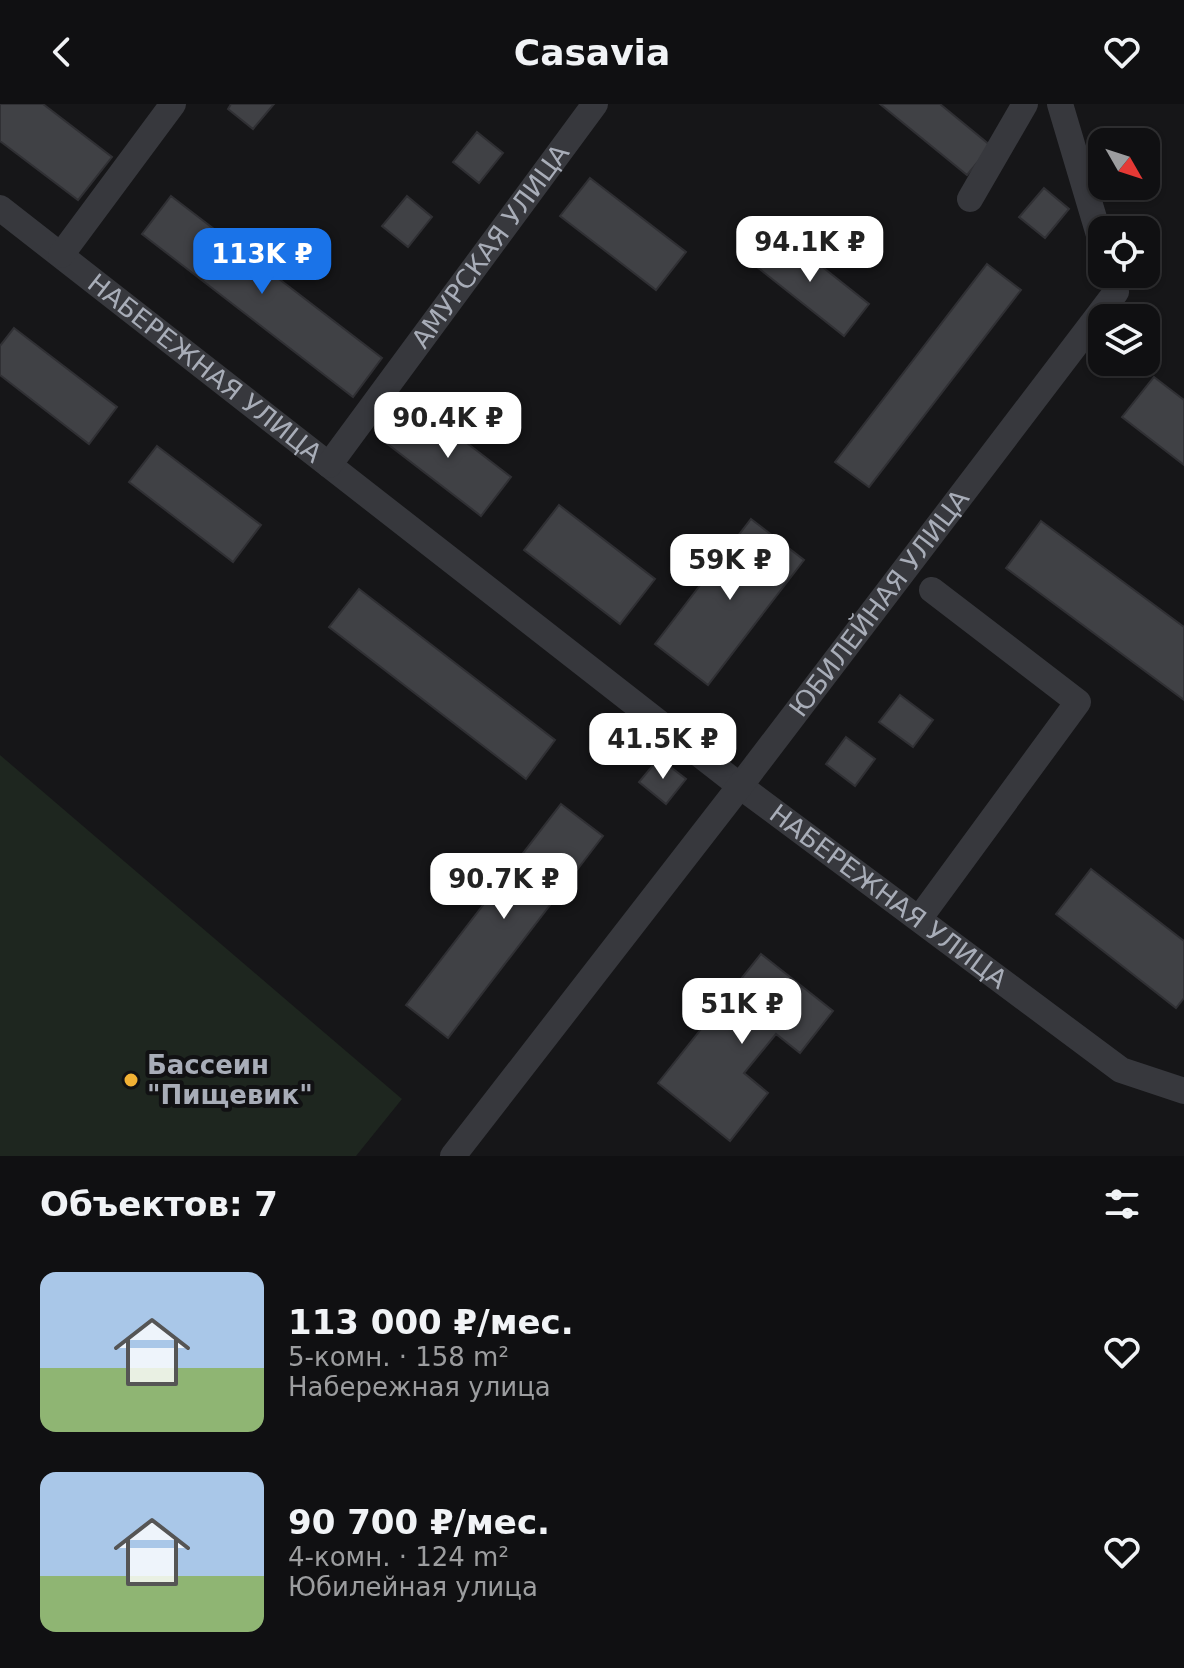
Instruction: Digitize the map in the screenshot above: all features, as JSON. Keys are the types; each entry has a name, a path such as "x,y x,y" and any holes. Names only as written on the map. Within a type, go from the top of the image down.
{"street":[{"path":"61,255 173,104"},
{"name":"АМУРСКАЯ УЛИЦА","path":"329,465 595,104"},
{"path":"970,199 1025,104"},
{"path":"1060,104 1093,216"},
{"name":"НАБЕРЕЖНАЯ УЛИЦА","path":"0,208 740,786 1121,1070 1184,1091"},
{"name":"ЮБИЛЕЙНАЯ УЛИЦА","path":"453,1156 740,786 1116,292 1115,288"},
{"path":"919,919 1078,702 932,590"}],"shaded area":[{"path":"0,755 402,1099 356,1156 0,1156"}],"building":[{"path":"0,104 43,104 112,157 78,200 0,141"},
{"path":"231,104 274,104 253,129 228,109"},
{"path":"880,104 940,104 991,146 967,175"},
{"path":"477,132 503,153 479,183 453,162"},
{"path":"590,178 686,252 656,290 560,216"},
{"path":"1044,188 1069,209 1045,238 1019,217"},
{"path":"171,196 382,358 353,397 142,234"},
{"path":"407,196 432,217 408,247 382,226"},
{"path":"777,231 869,304 844,336 752,263"},
{"path":"987,264 1021,290 869,487 835,462"},
{"path":"14,328 117,407 89,444 0,375 0,346"},
{"path":"1154,377 1184,400 1184,465 1122,417"},
{"path":"415,403 511,477 481,516 385,442"},
{"path":"157,446 261,525 233,562 129,482"},
{"path":"559,505 655,579 620,624 524,550"},
{"path":"751,519 804,560 708,685 655,644"},
{"path":"1041,521 1184,627 1184,700 1006,568"},
{"path":"359,589 555,740 526,779 329,627"},
{"path":"900,695 933,720 913,747 879,722"},
{"path":"846,737 875,759 855,786 826,764"},
{"path":"659,758 686,779 666,804 639,782"},
{"path":"561,804 603,836 448,1038 406,1005"},
{"path":"1091,869 1184,941 1184,998 1176,1008 1056,914"},
{"path":"761,954 833,1011 800,1053 776,1034 744,1073 768,1093 730,1141 658,1083"}],"place":[{"name":"Бассеин \"Пищевик\"","path":"131,1080"}]}
